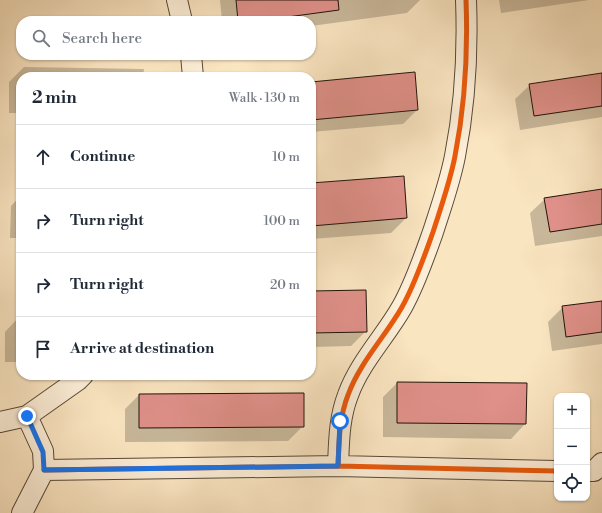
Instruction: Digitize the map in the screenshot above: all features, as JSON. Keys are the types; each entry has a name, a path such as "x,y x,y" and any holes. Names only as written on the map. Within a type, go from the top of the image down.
{"street":[{"path":"177,0 181,16"},
{"path":"338,466 340,421 348,394 366,360 402,307 424,258 444,199 455,156 463,100 468,44 466,0"},
{"path":"191,60 193,72"},
{"path":"0,422 27,416 78,380"},
{"path":"22,513 44,470 43,452 27,416"},
{"path":"590,471 594,471 602,463"},
{"path":"44,470 338,466 554,471"}],"building":[{"path":"236,0 338,0 339,10 295,16 238,16"},
{"path":"415,72 418,110 316,120 316,82"},
{"path":"602,73 602,106 534,116 529,84"},
{"path":"404,176 407,218 316,226 316,183"},
{"path":"602,189 602,224 550,232 544,198"},
{"path":"366,290 367,332 316,333 316,291"},
{"path":"602,301 602,332 566,337 562,306"},
{"path":"397,382 527,383 526,424 397,423"},
{"path":"304,393 304,427 139,428 139,394"}],"cycle path":[{"path":"338,466 341,421 348,395 359,372 402,307 411,289 433,232 451,175 463,98 467,39 466,0"},
{"path":"44,470 338,466 554,471"}],"route":[{"path":"27,416 43,452 44,470 338,466 340,421"}]}
